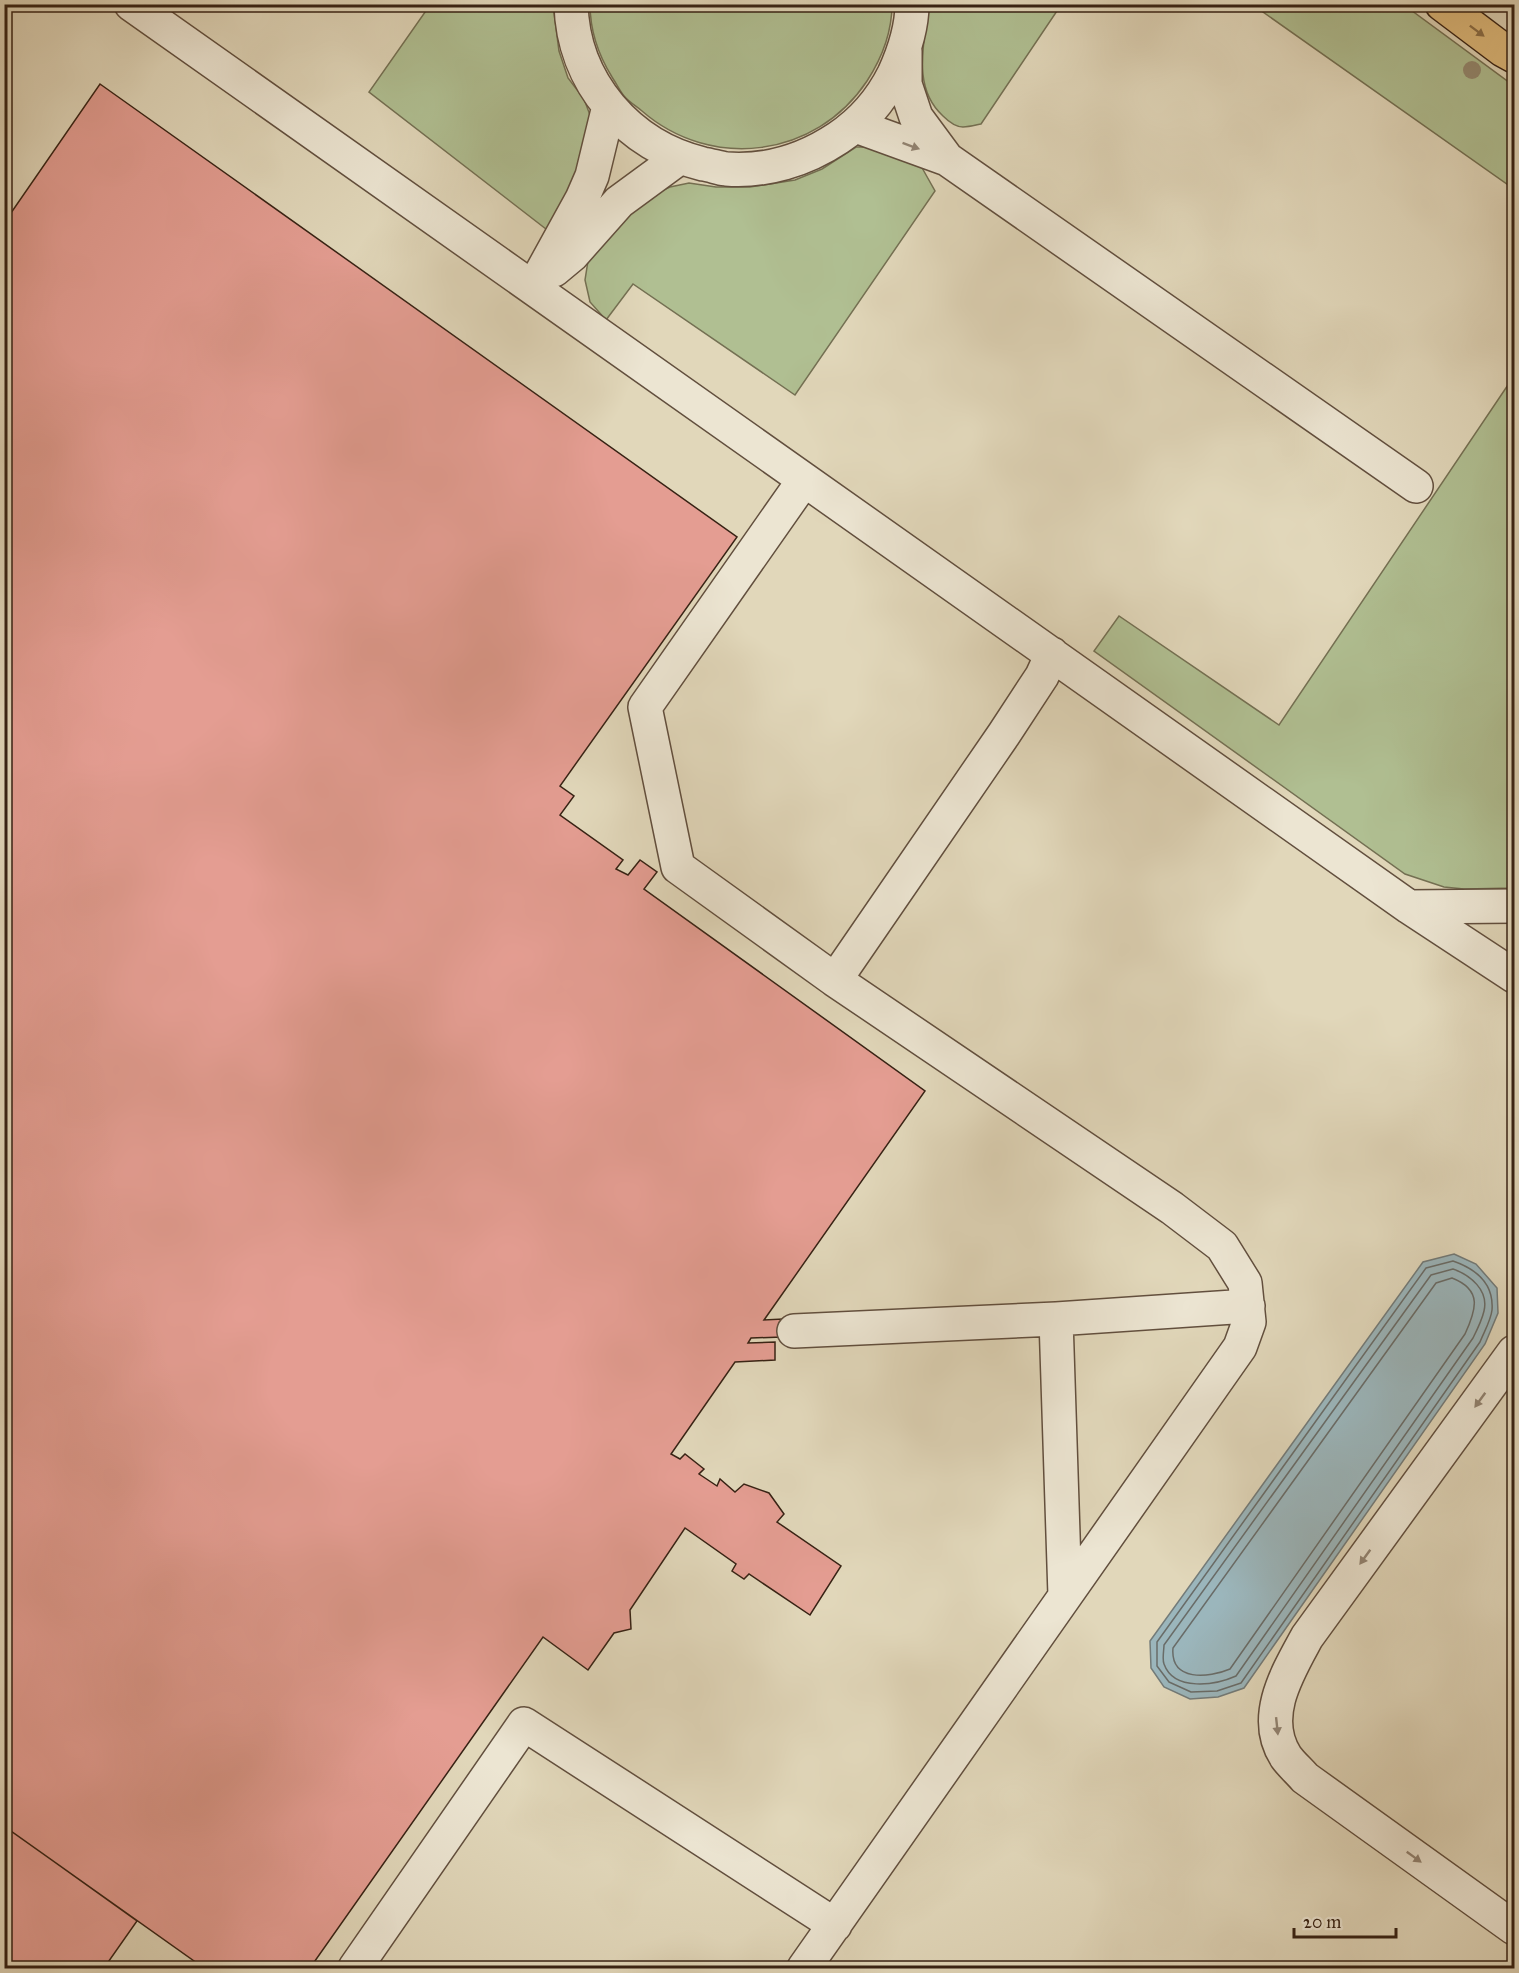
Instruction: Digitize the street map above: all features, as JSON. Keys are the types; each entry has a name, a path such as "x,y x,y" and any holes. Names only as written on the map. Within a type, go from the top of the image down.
{"main road":[{"path":"1442,4 1503,50 1515,56"}],"lane":[{"path":"131,4 1409,907 1515,976"},
{"path":"572,4 578,48 591,78 609,106 629,127 653,145 679,158 725,169 772,166 816,152 856,126 886,91 905,50"},
{"path":"912,4 905,50 905,84 916,117 947,159"},
{"path":"533,288 582,199 592,176 609,106"},
{"path":"856,126 947,159 1416,486"},
{"path":"533,288 572,255 619,202 679,158"},
{"path":"804,480 645,707 678,867 835,981 1172,1208 1222,1245 1245,1283 1249,1322 1240,1347 804,1968"},
{"path":"835,981 1004,734 1042,676 1052,654"},
{"path":"1409,907 1515,906"},
{"path":"794,1331 1056,1319 1248,1306"},
{"path":"1056,1319 1065,1596"},
{"path":"1515,1352 1307,1637 1288,1671 1276,1702 1276,1730 1286,1756 1305,1778 1515,1928"},
{"path":"355,1968 524,1724 835,1924"}],"path":[{"path":"1371,4 1376,8"}],"green space":[{"path":"590,4 892,4 888,35 882,54 867,81 846,107 820,127 792,140 761,147 730,148 699,142 669,130 626,98 599,52"},
{"path":"430,5 553,5 559,51 568,78 584,99 590,115 587,145 569,201 546,229 369,92"},
{"path":"928,5 1061,5 981,124 960,127 949,122 933,104 923,78 922,63"},
{"path":"1253,5 1404,5 1514,86 1514,189"},
{"path":"856,147 871,147 921,166 935,191 795,395 633,284 606,320 590,302 585,280 588,261 643,199 670,187 689,183 716,187 750,187 795,180 822,169"},
{"path":"1514,376 1514,888 1444,887 1405,874 1094,651 1119,616 1279,725"}],"water":[{"path":"1454,1254 1476,1264 1497,1288 1498,1313 1485,1344 1244,1688 1218,1697 1190,1699 1164,1687 1151,1668 1150,1641 1423,1262"}],"building":[{"path":"100,84 737,537 560,786 574,796 560,815 623,860 616,869 628,875 640,860 657,872 644,889 925,1091 764,1320 783,1319 782,1337 751,1338 748,1343 775,1342 775,1360 735,1362 671,1454 680,1459 685,1454 704,1469 699,1474 717,1486 720,1479 735,1492 744,1484 769,1493 784,1514 777,1522 841,1566 810,1615 749,1574 744,1579 732,1571 736,1564 685,1528 630,1610 631,1629 614,1633 588,1670 543,1637 310,1968 204,1968 4,1826 4,223"},
{"path":"4,1826 137,1921 104,1968 4,1968"}]}
